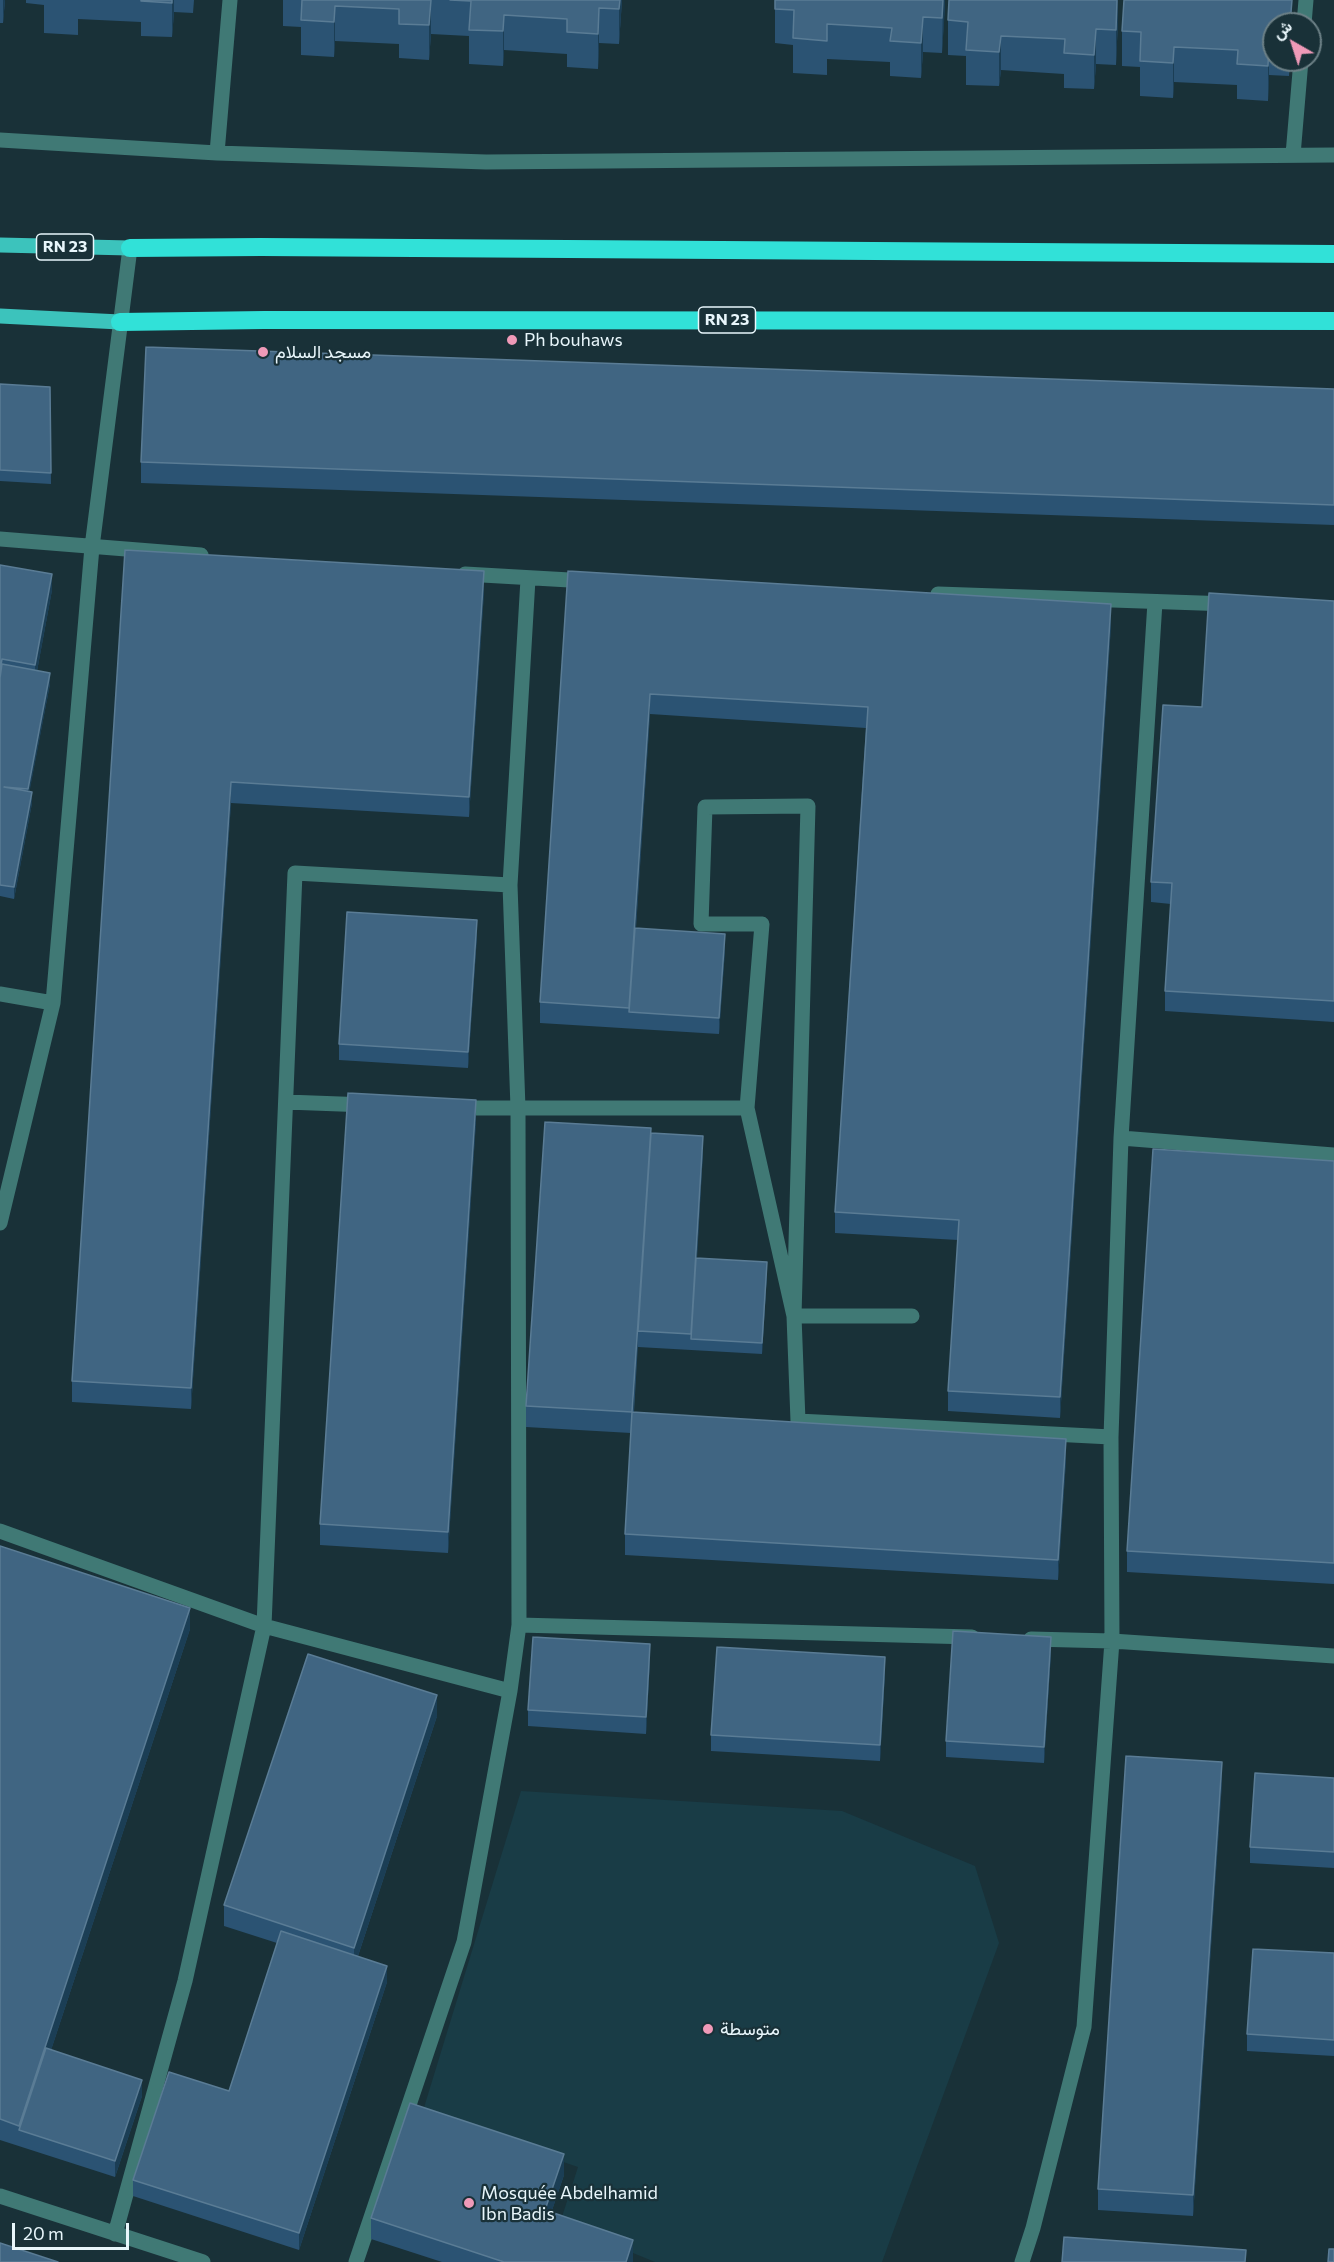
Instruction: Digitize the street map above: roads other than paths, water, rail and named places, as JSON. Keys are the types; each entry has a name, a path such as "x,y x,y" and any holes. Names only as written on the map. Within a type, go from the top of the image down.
{"highway":[{"name":"RN 23","path":"130,248 1334,254"},
{"name":"RN 23","path":"120,322 264,320 1334,321"}],"main road":[{"name":"RN 23","path":"0,245 130,248"},
{"path":"0,316 120,322"}],"street":[{"path":"217,153 230,0"},
{"path":"1293,155 1300,72"},
{"path":"0,140 217,153 486,162 1334,155"},
{"path":"0,1223 52,1003 92,547 130,248"},
{"path":"0,539 221,556"},
{"path":"446,573 599,582"},
{"path":"356,2262 464,1942 510,1691 519,1625 518,1107 510,885 528,579"},
{"path":"918,594 1238,604"},
{"path":"1022,2262 1033,2228 1084,2027 1112,1641 1111,1437 1121,1138 1155,602"},
{"path":"794,1316 747,1108 762,924 701,924 705,807 808,806 794,1316 798,1421 1111,1437"},
{"path":"115,2234 185,1981 264,1626 295,873 510,885"},
{"path":"0,994 52,1003"},
{"path":"286,1102 378,1105"},
{"path":"447,1107 747,1108"},
{"path":"1121,1138 1334,1155"},
{"path":"794,1316 912,1316"},
{"path":"0,1531 264,1626 510,1691"},
{"path":"519,1625 982,1638"},
{"path":"1017,1639 1112,1641 1334,1656"},
{"path":"0,2196 203,2262"}],"place":[{"name":"Ph bouhaws","path":"512,340"},
{"name":"مسجد السلام","path":"263,352"},
{"name":"متوسطة","path":"708,2029"},
{"name":"Mosquée Abdelhamid Ibn Badis","path":"469,2203"}]}
